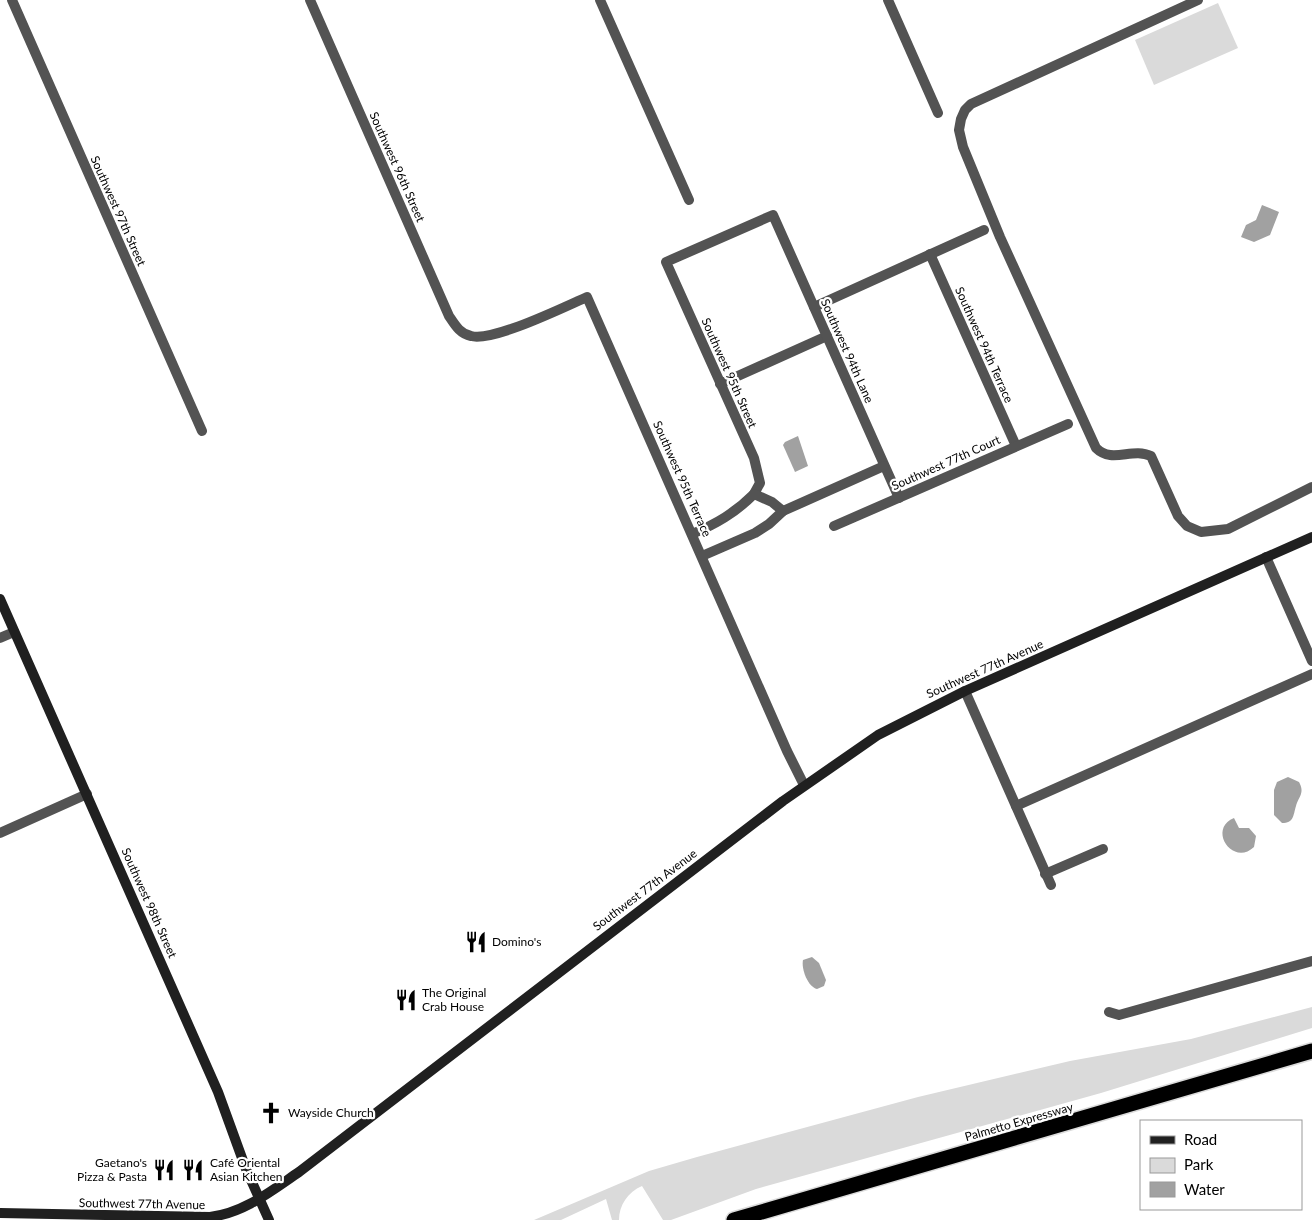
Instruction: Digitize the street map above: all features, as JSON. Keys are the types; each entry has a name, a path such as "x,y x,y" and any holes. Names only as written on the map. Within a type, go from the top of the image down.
{"highway":[{"name":"Palmetto Expressway","path":"734,1220 1312,1050"}],"street":[{"name":"Southwest 97th Street","path":"12,0 202,431"},
{"name":"Southwest 96th Street","path":"310,0 449,316 458,329 470,336"},
{"path":"600,0 689,200"},
{"path":"888,0 938,112"},
{"path":"1198,0 971,104 960,119 960,138 1000,237 1096,448 1101,453 1112,456 1140,453 1151,456 1178,516 1187,526 1201,532 1228,529 1312,487"},
{"name":"Southwest 94th Lane","path":"666,262 773,215 898,498"},
{"path":"814,308 984,230"},
{"name":"Southwest 94th Terrace","path":"930,254 1016,446"},
{"name":"Southwest 95th Street","path":"666,262 758,470 760,482 754,494"},
{"name":"Southwest 95th Terrace","path":"470,336 477,337 502,332 587,297 787,751 804,785"},
{"path":"720,384 827,336"},
{"name":"Southwest 77th Court","path":"834,526 1068,424"},
{"name":"Southwest 77th Court","path":"702,556 755,533 769,524 783,511 884,466"},
{"path":"692,534 719,522 741,507 754,494 772,502 783,511"},
{"name":"Southwest 77th Avenue","path":"0,1213 200,1218 222,1216 259,1200 299,1172 804,785 891,728 965,691 1312,538"},
{"path":"1266,557 1312,661"},
{"name":"Southwest 98th Street","path":"0,600 218,1092 259,1200 269,1220"},
{"path":"0,638 14,632"},
{"path":"1016,806 1312,674"},
{"path":"965,691 1051,885"},
{"path":"0,833 87,794"},
{"path":"1045,874 1103,849"},
{"path":"1109,1012 1119,1015 1312,961"}],"green space":[{"path":"1218,3 1238,48 1154,85 1135,40"},
{"path":"1312,1007 1312,1028 1101,1093 756,1189 671,1220 663,1220 642,1186 632,1192 625,1200 619,1214 619,1220 612,1220 606,1199 561,1220 534,1220 649,1171 697,1157 918,1097 1070,1061 1191,1039"}],"water":[{"path":"1262,205 1279,212 1270,235 1254,242 1241,237 1246,225 1256,220"},
{"path":"798,436 808,466 795,472 783,445 785,442"},
{"path":"1288,777 1299,782 1301,792 1291,820 1282,823 1274,815 1274,790 1277,782"},
{"path":"1234,818 1239,828 1249,828 1256,836 1254,847 1246,852 1231,850 1223,837 1226,823"},
{"path":"812,957 819,963 826,980 824,986 817,989 808,981 803,968 803,960"}],"place":[{"name":"Domino's","path":"476,942"},
{"name":"The Original Crab House","path":"406,1000"},
{"name":"Wayside Church","path":"271,1113"},
{"name":"Gaetano's Pizza & Pasta","path":"164,1170"},
{"name":"Café Oriental Asian Kitchen","path":"193,1170"}]}
